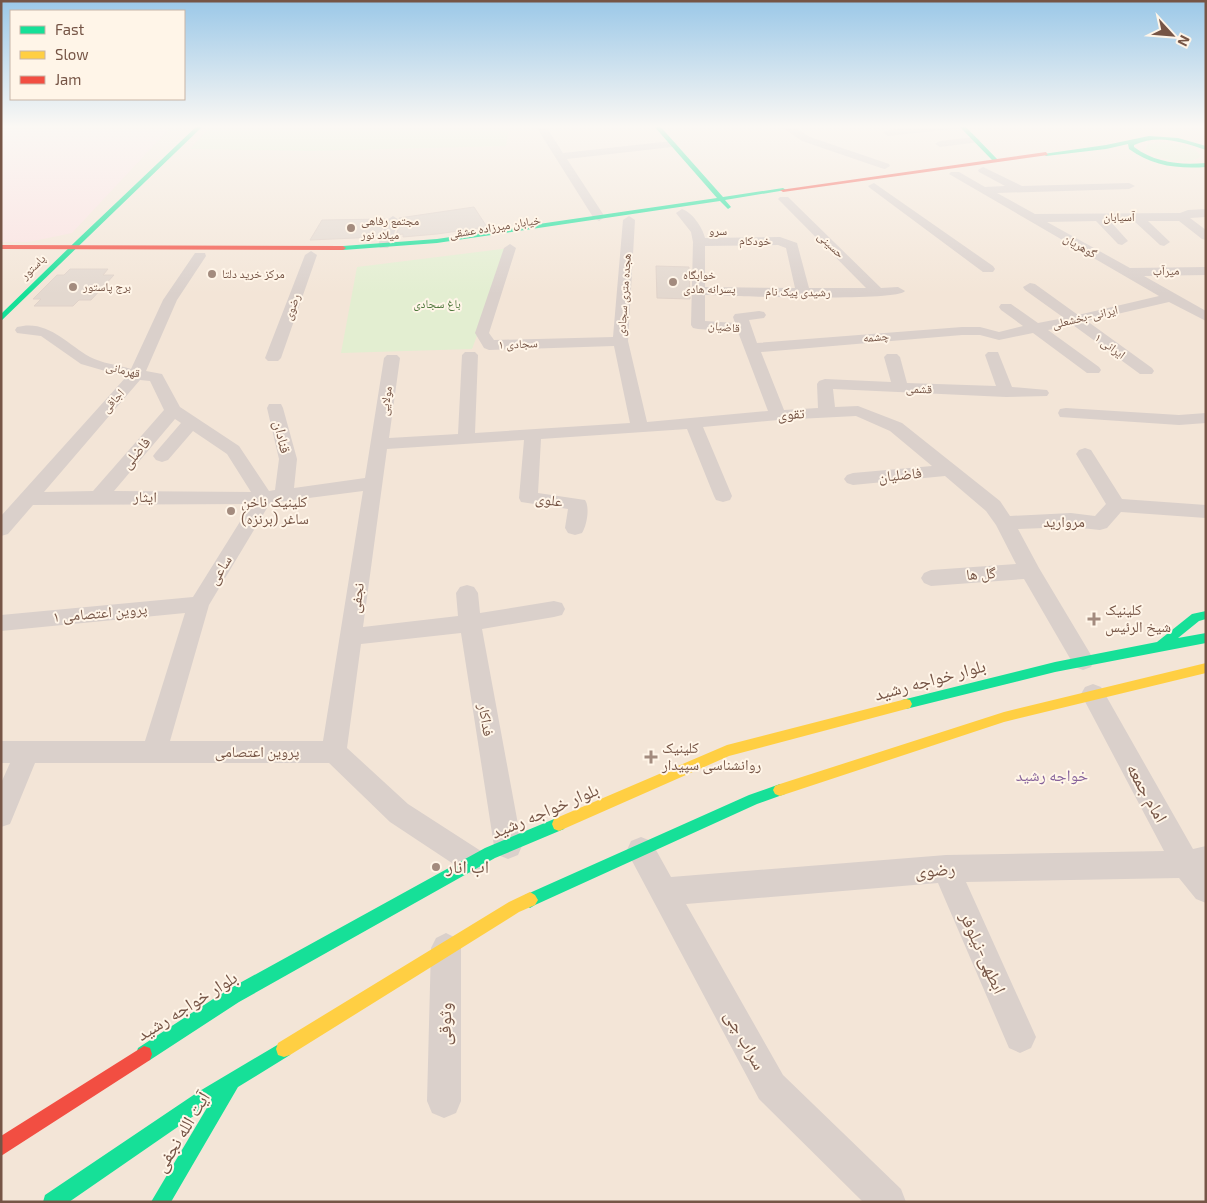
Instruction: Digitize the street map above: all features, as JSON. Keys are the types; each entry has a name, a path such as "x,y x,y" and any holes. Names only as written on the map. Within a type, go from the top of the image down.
{"main road":[{"name":"پاستور","path":"1,319 45,275 68,259 73,247 143,181"},
{"path":"705,181 724,203"},
{"name":"خیابان میرزاده عشقی","path":"1,256 68,259 118,256 347,255 438,249 682,213 724,203 736,197 847,181"},
{"name":"خیابان میرزاده عشقی","path":"736,197 784,199 907,181"},
{"name":"خیابان میرزاده عشقی","path":"1,247 350,248 437,241 599,217 724,203"},
{"path":"89,259 118,256"},
{"path":"1161,644 1196,617 1206,615"},
{"name":"بلوار خواجه رشید","path":"1,1148 234,996 474,862 727,752 977,684 1161,644 1206,638"},
{"path":"52,1202 233,1080 514,907 754,799 1004,717 1092,694 1202,672"},
{"name":"آیت الله نجفی","path":"160,1202 233,1080"}],"street":[{"path":"576,181 599,217"},
{"name":"گوهریان","path":"967,181 1206,317"},
{"path":"1005,181 1020,189"},
{"path":"874,186 988,269"},
{"path":"983,190 1129,186"},
{"path":"1063,188 1075,197 1136,196"},
{"name":"حسینی","path":"784,199 878,292"},
{"path":"682,213 698,236"},
{"name":"آسیابان","path":"1032,218 1206,214"},
{"path":"1182,216 1206,236"},
{"path":"1099,217 1122,241"},
{"path":"1137,217 1164,242"},
{"path":"384,245 393,220"},
{"name":"هجده متری سجادی","path":"629,220 620,341 640,428"},
{"name":"سرو","path":"698,236 738,230"},
{"name":"قاضیان","path":"698,236 698,325 744,328 778,415"},
{"name":"خودکام","path":"698,236 780,241 792,246 803,292"},
{"name":"سجادی ۱","path":"510,248 482,333 489,345 620,341"},
{"name":"رضوی","path":"273,358 311,255"},
{"name":"اجاقی","path":"1,529 15,507 136,375 170,300 200,256"},
{"name":"میرآب","path":"1126,272 1206,271"},
{"name":"ایرانی ۱","path":"1030,287 1146,371"},
{"name":"رشیدی پیک نام","path":"698,291 898,291"},
{"name":"ایرانی-بخشعلی","path":"999,336 1171,297"},
{"path":"1006,308 1093,370"},
{"path":"744,328 740,317 759,314"},
{"name":"قهرمانی","path":"22,330 45,332 86,361 136,375 156,377 173,410 233,450 274,497"},
{"name":"چشمه","path":"752,348 962,331 980,331 999,336"},
{"path":"993,354 1006,392"},
{"path":"466,439 470,355"},
{"path":"892,357 902,388"},
{"name":"مولایی","path":"380,444 392,358"},
{"name":"قشمی","path":"827,412 825,384 1041,393"},
{"name":"قنادان","path":"274,497 288,459 275,408"},
{"name":"فاضلی","path":"99,497 173,410"},
{"name":"تقوی","path":"380,444 640,428 778,415 858,411 896,427 993,506 1005,523 1030,571 1083,661"},
{"path":"1066,413 1179,420 1206,418"},
{"path":"162,456 191,422"},
{"path":"693,423 723,496"},
{"name":"علوی","path":"533,435 528,498 578,504 575,528"},
{"name":"نجفی","path":"334,752 380,444"},
{"path":"1085,454 1116,505 1206,512"},
{"name":"فاضلیان","path":"853,479 947,470"},
{"path":"274,497 374,483"},
{"name":"ایثار","path":"15,507 99,497 274,497"},
{"name":"ساعی","path":"154,752 199,604 274,497"},
{"name":"مروارید","path":"1005,523 1071,520 1100,522 1116,505"},
{"name":"گل ها","path":"931,578 1030,571"},
{"name":"فداکار","path":"467,593 470,623 508,846"},
{"name":"پروین اعتصامی ۱","path":"1,623 199,604"},
{"path":"352,637 470,623 554,610"},
{"name":"امام جمعه","path":"1092,694 1196,862 1206,890"},
{"name":"پروین اعتصامی","path":"1,752 334,752"},
{"path":"1,814 27,752"},
{"path":"334,752 399,813 474,862"},
{"name":"سراب چی","path":"641,850 771,1087 888,1202"},
{"name":"رضوی","path":"665,892 946,869 1196,862"},
{"name":"ابطهی-نیلوفر","path":"946,869 1020,1037"},
{"name":"وثوقی","path":"444,1101 446,948"}],"shaded area":[{"path":"1,181 1206,181 1206,1202 1,1202"},
{"path":"1,181 120,181 72,233 29,242 1,242"}],"green space":[{"name":"باغ سجادی","path":"510,248 472,349 341,353 357,267"}],"building":[{"path":"474,207 487,227 403,237 403,234 396,235 401,221 399,218"},
{"name":"مجتمع رفاهی میلاد نور","path":"386,219 379,237 310,240 322,220"},
{"name":"خوابگاه پسرانه هادی","path":"656,266 689,267 690,299 657,298"},
{"name":"برج پاستور","path":"70,269 108,269 103,275 114,275 91,300 79,300 73,306 34,306 41,299 33,299 57,275 64,275"}],"traffic: fast":[{"path":"1,319 142,181"},
{"path":"705,181 728,207"},
{"path":"343,248 437,241 783,190"},
{"path":"1162,644 1196,617 1206,615"},
{"path":"906,704 1055,667 1130,651 1206,638"},
{"path":"530,900 754,799 780,790"},
{"path":"144,1054 233,996 490,853 559,824"},
{"path":"52,1202 204,1098 284,1049"},
{"path":"160,1202 229,1087"}],"traffic: slow":[{"path":"780,790 1004,717 1206,668"},
{"path":"559,824 727,751 906,704"},
{"path":"284,1049 446,948 514,907 530,900"}],"traffic: jam":[{"path":"783,190 848,181"},
{"path":"1,247 343,248"},
{"path":"1,1147 144,1054"}],"place":[{"name":"مجتمع رفاهی میلاد نور","path":"351,228"},
{"name":"مرکز خرید دلتا","path":"212,274"},
{"name":"خوابگاه پسرانه هادی","path":"673,282"},
{"name":"برج پاستور","path":"73,287"},
{"name":"کلینیک ناخن ساغر (برنزه)","path":"231,511"},
{"name":"کلینیک شیخ الرئیس","path":"1094,619"},
{"name":"کلینیک روانشناسی سپیدار","path":"651,757"},
{"name":"اب انار","path":"436,867"}],"district":[{"name":"خواجه رشید","path":"1052,775"}]}
